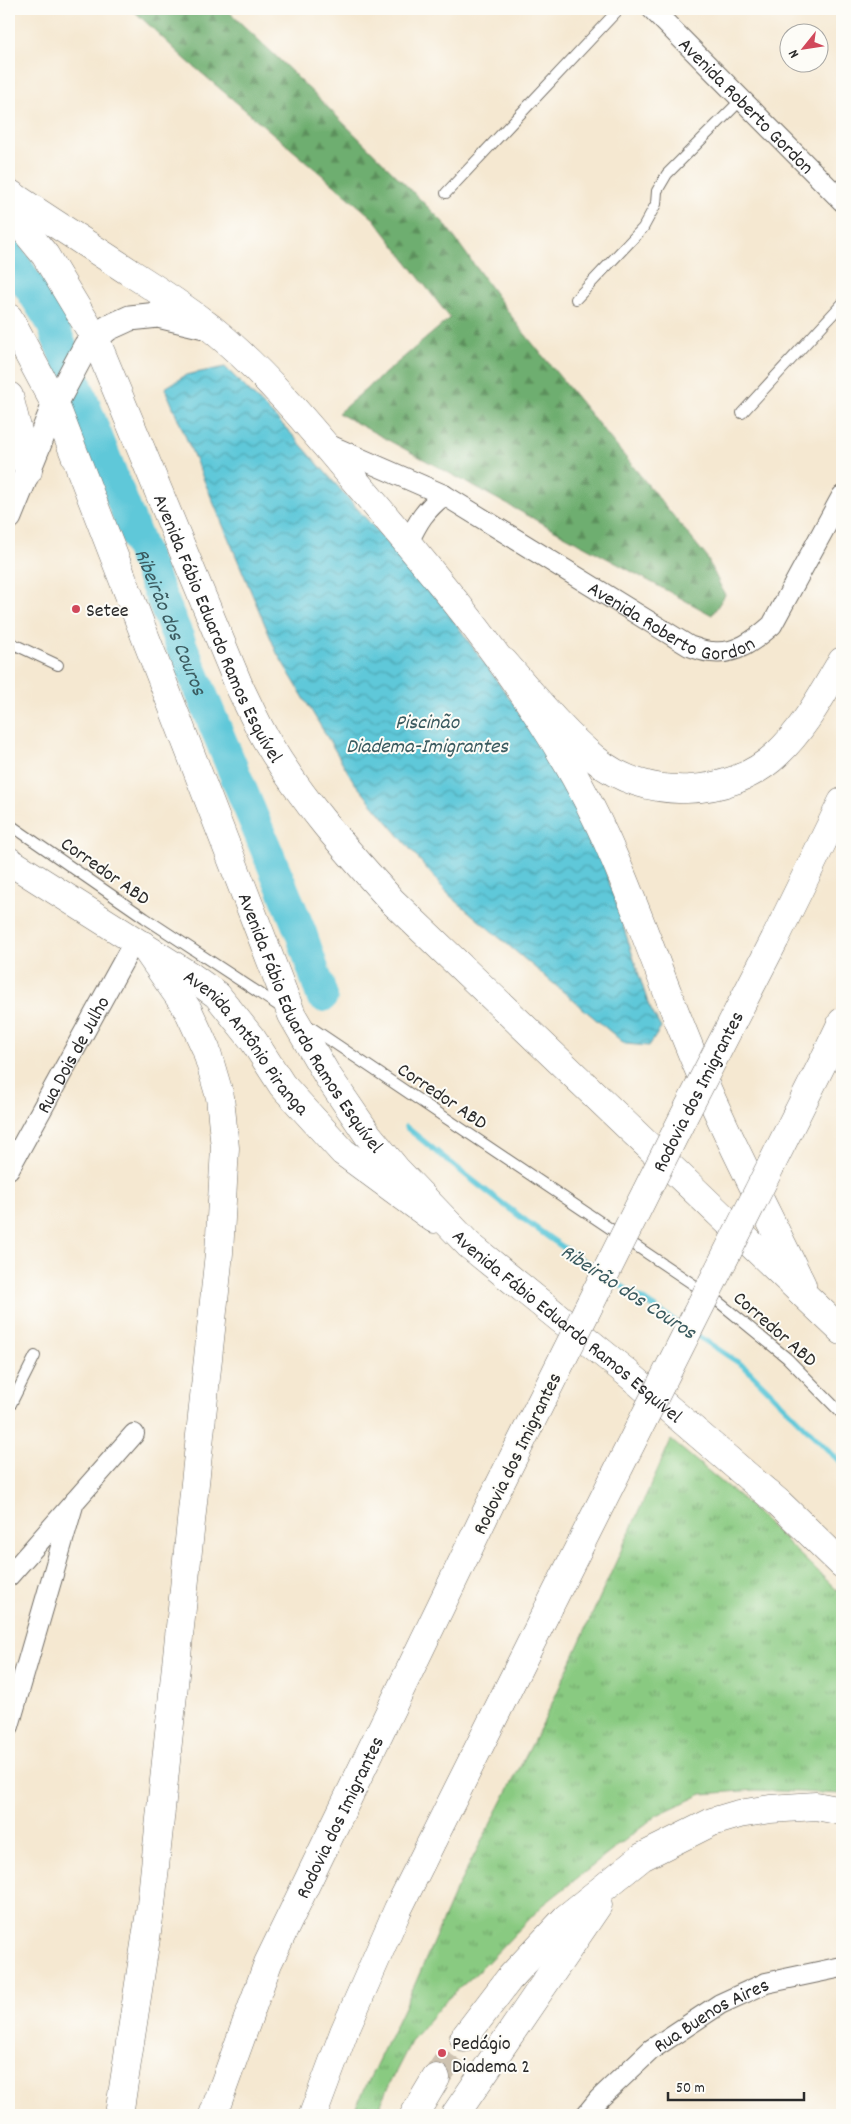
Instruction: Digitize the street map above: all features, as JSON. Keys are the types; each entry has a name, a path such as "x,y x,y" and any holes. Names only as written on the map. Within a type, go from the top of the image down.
{"main road":[{"path":"9,193 209,326 251,362 323,442 504,662 596,760 620,776 648,786 682,790 717,786 748,774 775,756 801,729 842,661"},
{"name":"Avenida Fábio Eduardo Ramos Esquível","path":"9,211 45,255 91,342 240,688 267,742 301,794 344,849 392,901 842,1331"},
{"name":"Avenida Fábio Eduardo Ramos Esquível","path":"9,318 58,399 292,1015 327,1076 368,1135 396,1169 469,1246 626,1372 778,1503 842,1564"},
{"path":"9,396 28,471"},
{"path":"504,662 555,741 596,817 621,872 683,1033 710,1097 811,1302"},
{"name":"Rodovia dos Imigrantes","path":"213,2115 268,1963 498,1488 679,1125 775,939 842,802"},
{"name":"Avenida Antônio Piranga","path":"9,860 192,976 217,995 253,1040 282,1085 342,1152 469,1246"},
{"path":"119,2115 151,1905 219,1253 225,1148 220,1097 206,1049 188,1010 139,942"},
{"path":"313,2115 344,2032 398,1909 842,1022"},
{"path":"464,2038 509,1979 566,1918 642,1857 712,1822 739,1814 770,1809 816,1806 842,1810"},
{"path":"455,2115 614,1881"},
{"path":"414,2115 436,2078"}],"street":[{"name":"Avenida Roberto Gordon","path":"652,9 842,201"},
{"path":"9,517 58,399 91,342 108,328 130,318 158,315 209,326"},
{"name":"Avenida Roberto Gordon","path":"323,442 444,494 689,646 712,652 735,650 754,641 772,625 842,496"},
{"path":"408,543 425,511 444,494"},
{"name":"Rua Dois de Julho","path":"9,1169 139,942"},
{"path":"9,1576 134,1434"},
{"path":"9,1726 74,1502"},
{"name":"Rua Buenos Aires","path":"586,2115 599,2099 652,2049 720,2004 766,1983 842,1967"}],"lane":[{"path":"446,193 619,9"},
{"path":"576,299 643,228 656,204 657,190 667,174 741,100"},
{"path":"742,413 842,304"},
{"path":"9,642 58,665"},
{"name":"Corredor ABD","path":"9,824 145,918 715,1299 787,1358 842,1414"},
{"path":"9,1408 35,1356"}],"green space":[{"path":"132,9 226,9 444,223 520,328 706,556 725,595 712,615 338,413 450,318 374,219 185,59"},
{"path":"671,1440 742,1499 842,1595 842,1794 756,1790 702,1794 657,1815 542,1906 482,1968 444,2002 412,2040 385,2093 377,2115 352,2115 415,1984 454,1894 544,1721"}],"water":[{"name":"Piscinão Diadema-Imigrantes","path":"225,367 288,430 444,607 518,710 561,779 600,854 649,1006 661,1028 649,1046 625,1044 449,895 354,782 277,653 165,388 186,375"}],"waterway":[{"name":"Ribeirão dos Couros","path":"9,255 51,321 142,551 301,933 322,996"},
{"name":"Ribeirão dos Couros","path":"406,1127 525,1220 599,1271"},
{"name":"Ribeirão dos Couros","path":"611,1279 683,1326"},
{"name":"Ribeirão dos Couros","path":"695,1334 745,1367 842,1464"}],"tunnel":[{"path":"436,2078 464,2038"}],"place":[{"name":"Setee","path":"76,609"},
{"name":"Pedágio Diadema 2","path":"442,2053"}]}
